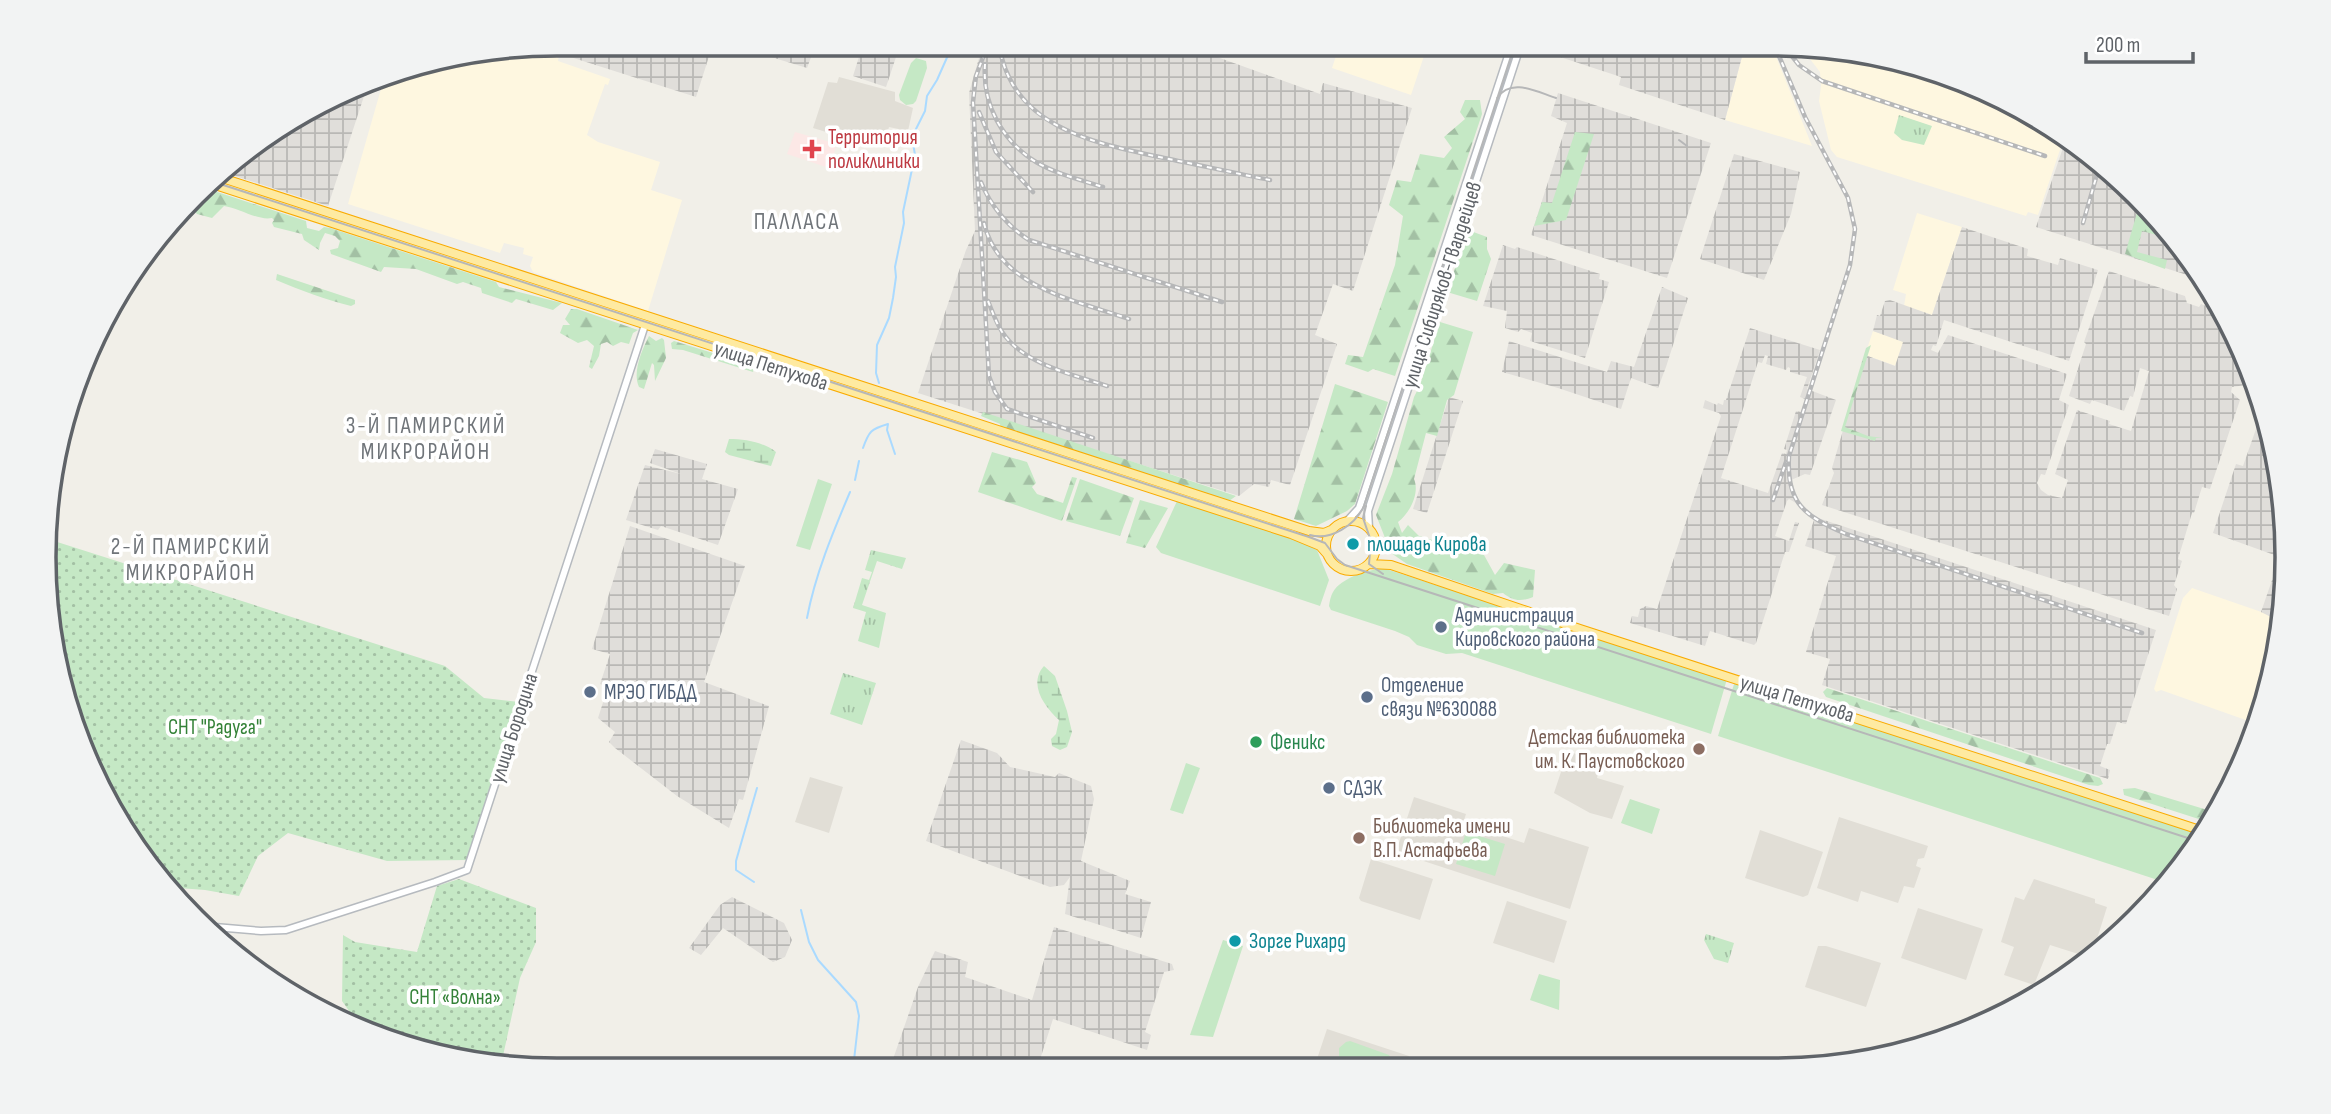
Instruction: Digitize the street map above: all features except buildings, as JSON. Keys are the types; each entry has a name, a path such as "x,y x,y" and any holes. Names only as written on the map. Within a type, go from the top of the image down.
{"highway":[{"name":"улица Петухова","path":"227,180 1309,531 1324,533 1331,530"},
{"name":"улица Петухова","path":"220,187 1306,539 1320,546 1327,554"},
{"path":"1377,548 1369,564 1361,569 1341,569 1327,554 1327,539 1331,530 1348,520 1360,522 1369,528 1377,548 1391,565"},
{"name":"улица Петухова","path":"1369,564 1391,565 2195,828"}],"main road":[{"name":"улица Сибиряков-Гвардейцев","path":"1348,520 1359,508 1507,56"},
{"name":"улица Сибиряков-Гвардейцев","path":"1369,528 1368,511 1517,56"},
{"name":"улица Бородина","path":"220,927 286,930 467,870 645,325"},
{"path":"1398,390 1407,393"},
{"path":"1388,421 1397,423"},
{"path":"1379,447 1388,450"}],"shaded area":[{"path":"557,56 558,61 610,79 608,85 605,84 587,135 598,142 660,162 651,190 682,200 648,311 533,272 530,266 533,257 523,254 524,248 504,243 500,253 348,204 381,88 459,66 492,60"},
{"path":"567,56 709,56 696,97"},
{"path":"768,56 812,56 807,68"},
{"path":"859,56 896,56 886,87 853,76"},
{"path":"980,56 1214,56 1320,94 1323,83 1412,108 1353,291 1333,284 1315,335 1337,344 1290,485 1271,480 1269,487 1254,484 1239,496 918,393 966,250 975,231 969,93"},
{"path":"1336,56 1424,56 1411,95 1332,68"},
{"path":"1557,56 1742,56 1725,120 1619,85 1621,77"},
{"path":"1742,56 1776,56 1812,146 1725,120"},
{"path":"1809,57 1839,60 1904,73 1966,94 2025,123 2052,140 2061,147 2038,215 2028,212 2026,216 1837,157 1831,150 1819,101 1820,72"},
{"path":"839,77 895,92 895,101 913,108 908,131 889,127 887,134 881,132 859,142 813,128 828,82 837,83"},
{"path":"1558,93 1711,143 1667,278 1531,235 1567,123 1551,116"},
{"path":"365,94 328,206 233,175 306,123"},
{"name":"Территория поликлиники","path":"795,132 837,144 829,168 787,154"},
{"path":"2063,148 2104,180 2128,203 2151,227 2188,275 2036,227"},
{"path":"1734,154 1800,172 1791,214 1764,280 1700,259"},
{"path":"1917,213 1962,227 1932,315 1904,306 1906,294 1893,290"},
{"path":"1962,227 2028,249 2027,256 2058,265 2060,258 2098,270 2069,361 1944,320 1936,346 1933,345 1931,350 1938,353 1948,335 2067,374 2059,400 2069,405 2045,475 2041,474 2037,483 2048,495 2062,498 2068,480 2055,474 2077,410 2131,431 2149,371 2140,368 2133,397 2130,396 2124,411 2092,400 2090,404 2069,396 2086,344 2084,342 2109,271 2185,296 2187,303 2208,307 2244,385 2232,387 2231,392 2240,400 2210,489 2202,487 2192,513 2178,559 2182,561 2174,585 2177,589 2169,616 1822,505 1834,473 1832,468 1865,355 1895,366 1903,342 1873,331 1877,315 1880,316 1885,301 1890,300 1932,315"},
{"path":"1503,245 1600,274 1599,279 1609,282 1585,358 1530,341 1532,333 1505,328 1507,311 1483,306"},
{"path":"1662,287 1688,298 1666,367 1658,388 1631,378 1621,409 1502,372 1509,341 1607,372 1611,361 1634,367"},
{"path":"1750,328 1820,350 1807,389 1836,400 1810,475 1805,474 1791,480 1799,501 1787,501 1775,536 1789,541 1795,522 1799,523 1789,552 1785,552 1756,643 1754,645 1710,631 1705,646 1630,623 1632,616 1638,617 1640,609 1646,606 1657,609 1721,416 1703,408 1705,400 1723,405","holes":["1765,355 1768,356 1766,364 1786,370 1788,367 1790,372 1807,377 1800,397 1805,399 1801,412 1796,411 1784,449 1787,450 1786,454 1782,453 1768,493 1721,478 1758,362 1762,363"]},
{"path":"1873,331 1904,341 1896,366 1865,355"},
{"path":"1449,397 1463,401 1427,513 1413,509"},
{"path":"2257,425 2271,492 2275,555 2213,533 2236,464 2243,466"},
{"path":"655,449 707,464 702,479 738,489 718,545 661,526 658,530 626,520 645,465 681,474 650,463"},
{"path":"1815,517 2156,630 2126,724 2117,722 2110,744 2107,744 2100,766 2110,770 2108,779 1822,685 1830,659 1806,652 1836,556 1805,546"},
{"path":"630,526 745,566 704,682 769,706 743,800 739,799 729,828 677,796 615,748 609,742 615,732 598,718 608,687 600,684 610,654 592,649"},
{"path":"2275,573 2271,617 2261,612"},
{"path":"2192,588 2272,616 2258,687 2247,720 2161,690 2156,692 2154,689 2183,598"},
{"path":"961,740 997,753 1010,767 1055,777 1059,773 1091,786 1094,799 1081,861 1130,881 1125,894 1151,902 1141,938 1065,914 1070,877 1064,885 1050,887 926,841"},
{"path":"1568,751 1600,763 1597,778 1624,786 1612,819 1590,813 1554,793"},
{"path":"810,777 843,787 829,833 795,822"},
{"path":"1414,797 1466,814 1463,823 1524,843 1529,828 1589,847 1570,909 1396,852"},
{"path":"1839,817 1928,846 1924,858 1918,859 1916,866 1921,868 1914,888 1904,886 1898,903 1861,891 1858,902 1817,888"},
{"path":"1760,830 1823,852 1808,895 1803,897 1745,878"},
{"path":"1371,859 1433,879 1420,920 1361,901 1359,898"},
{"path":"2034,879 2095,899 2095,903 2107,907 2097,940 2079,954 2050,945 2034,985 2004,975 2014,947 2001,942 2015,897 2024,900"},
{"path":"732,897 784,923 792,940 785,957 773,962 723,928 701,955 689,948 720,905"},
{"path":"1507,901 1567,921 1554,963 1493,943"},
{"path":"1918,908 1983,929 1966,980 1901,958"},
{"path":"1054,927 1172,964 1174,970 1164,972 1145,1032 1151,1035 1147,1050 1053,1019 1041,1058 893,1058 918,987 935,951 968,962 965,977 1032,1000"},
{"path":"1818,946 1881,963 1866,1007 1805,987"},
{"path":"1327,1029 1409,1056 1408,1058 1317,1058"}],"green space":[{"path":"916,58 926,61 927,68 916,101 906,105 899,95 911,63"},
{"path":"1465,100 1480,100 1482,114 1395,376 1373,369 1368,372 1345,364 1348,355 1363,357 1395,265 1403,216 1389,205 1397,180 1411,182 1420,154 1444,158 1452,148 1444,137 1465,119 1460,112"},
{"path":"1899,115 1932,126 1924,145 1902,140 1894,133"},
{"path":"1575,132 1594,134 1566,220 1534,226 1542,202 1552,203"},
{"path":"215,191 306,221 307,228 319,231 324,227 330,228 496,282 499,287 562,303 553,310 516,299 512,303 482,293 481,288 463,282 457,284 416,269 384,267 381,272 331,254 330,250 338,248 340,241 335,236 325,233 319,250 304,240 302,234 274,227 272,218 261,218 230,207 224,206 212,218 195,211"},
{"path":"2137,212 2158,235 2142,231 2137,252 2167,260 2165,269 2125,254"},
{"path":"1468,230 1487,237 1487,249 1491,259 1477,301 1447,292"},
{"path":"277,274 355,300 355,304 351,306 304,291 276,280"},
{"path":"571,309 638,330 633,333 629,344 601,344 599,356 592,369 589,367 594,346 587,340 578,343 560,333 563,325 570,325 565,319"},
{"path":"1440,322 1473,332 1454,395 1447,400 1437,436 1426,433 1414,479 1415,496 1410,508 1398,522 1402,533 1408,525 1419,536 1484,555 1495,575 1504,563 1535,570 1533,597 1528,599 1517,600 1503,593 1493,594 1407,564 1391,553 1376,515 1392,474 1414,397"},
{"path":"649,336 656,341 662,338 664,340 666,358 655,381 652,363 644,389 639,387 637,381 637,368"},
{"path":"674,341 755,366 753,372 672,349 671,343"},
{"path":"1871,345 1845,427 1868,436 1883,438 1876,438 1875,441 1841,431 1866,348"},
{"path":"1335,384 1388,402 1355,504 1347,511 1316,526 1294,519"},
{"path":"983,412 1236,496 1229,501 1001,429 1000,424 981,416"},
{"path":"729,439 754,442 776,452 771,466 729,455 725,452"},
{"path":"992,452 1027,462 1036,483 1032,487 1037,494 1063,503 1072,477 1077,478 1062,521 978,492"},
{"path":"818,479 832,484 810,550 796,546"},
{"path":"1080,479 1134,498 1120,536 1066,521"},
{"path":"1140,500 1168,508 1145,548 1126,543"},
{"path":"1177,501 1301,542 1317,550 1329,580 1320,606 1161,553 1156,547"},
{"name":"СНТ \"Радуга\"","path":"56,542 445,666 484,698 519,702 467,860 387,861 288,833 258,856 239,896 181,888 160,862 123,807 94,749 73,687 60,622"},
{"path":"871,550 906,558 902,569 877,561 862,605 886,613 879,648 858,641 866,612 853,608 862,578 869,580 872,572 865,570"},
{"path":"1383,568 1727,679 1711,734 1462,653 1446,654 1417,645 1409,637 1395,631 1331,610 1331,597 1339,585 1357,575"},
{"path":"1044,666 1055,676 1072,732 1067,747 1060,750 1052,746 1051,739 1056,734 1059,720 1043,702 1038,687 1039,673"},
{"path":"843,673 876,683 862,725 830,714"},
{"path":"1735,681 2193,831 2157,880 1718,736"},
{"path":"1827,688 2100,778 2103,784 2089,785 1826,697 1823,692"},
{"path":"1186,763 1200,768 1183,814 1170,810"},
{"path":"2135,788 2207,810 2201,820 2124,795 2123,789"},
{"path":"1630,799 1660,809 1652,834 1621,823"},
{"path":"1466,832 1505,844 1495,876 1456,864"},
{"name":"СНТ «Волна»","path":"459,879 536,908 536,942 520,978 503,1055 427,1041 396,1031 351,1013 342,1001 343,935 355,942 417,952 437,886"},
{"path":"1706,934 1734,943 1728,963 1714,959 1704,940"},
{"path":"1223,940 1243,946 1213,1037 1190,1035"},
{"path":"1539,974 1560,980 1559,1010 1530,1000"},
{"path":"1350,1041 1391,1058 1339,1058 1339,1048"}],"waterway":[{"path":"879,383 876,373 877,345 889,318 893,298 895,267 904,223 903,212 915,155 912,137 925,111 927,96 948,56"},
{"path":"863,448 871,432 888,424 887,430 895,454"},
{"path":"855,480 859,461"},
{"path":"807,618 820,570 850,492"},
{"path":"754,882 736,870 736,861 757,788"},
{"path":"801,910 809,942 818,960 856,1002 859,1016 854,1058"}],"tram line":[{"path":"1310,535 1326,536 1342,530 1355,519 1364,506 1511,56"},
{"path":"1497,98 1509,88 1517,87 1556,98"},
{"path":"1679,140 1687,146"},
{"path":"222,185 1309,537 1325,543 1345,565 2189,838"},
{"path":"1366,506 1363,518 1371,541 1369,564 1383,574"}],"railway":[{"path":"984,56 976,76 973,102 989,376 995,392 1007,409 1093,438"},
{"path":"1002,56 1007,72 1020,95 1038,113 1060,127 1110,146 1270,180"},
{"path":"1779,56 1805,117 1848,198 1855,229 1850,265 1789,456 1791,486 1795,497 1809,514 1846,534 2142,633"},
{"path":"1792,57 1799,65 1822,81 2045,156"},
{"path":"985,64 991,107 1013,143 1044,166 1103,187"},
{"path":"979,112 996,152 1033,192"},
{"path":"2083,223 2097,174"},
{"path":"981,182 1000,215 1029,240 1222,302"},
{"path":"984,223 992,245 1022,277 1064,297 1129,319"},
{"path":"988,301 1002,332 1014,346 1052,368 1107,386"},
{"path":"1773,500 1786,462"}],"place":[{"name":"Территория поликлиники","path":"812,149"},
{"name":"площадь Кирова","path":"1353,544"},
{"name":"Администрация Кировского района","path":"1441,627"},
{"name":"МРЭО ГИБДД","path":"590,692"},
{"name":"Отделение связи №630088","path":"1367,697"},
{"name":"Феникс","path":"1256,742"},
{"name":"Детская библиотека им. К. Паустовского","path":"1699,749"},
{"name":"СДЭК","path":"1329,788"},
{"name":"Библиотека имени В.П. Астафьева","path":"1359,838"},
{"name":"Зорге Рихард","path":"1235,941"}],"district":[{"name":"ПАЛЛАСА","path":"797,222"},
{"name":"3-Й ПАМИРСКИЙ МИКРОРАЙОН","path":"426,439"},
{"name":"2-Й ПАМИРСКИЙ МИКРОРАЙОН","path":"191,560"}]}
